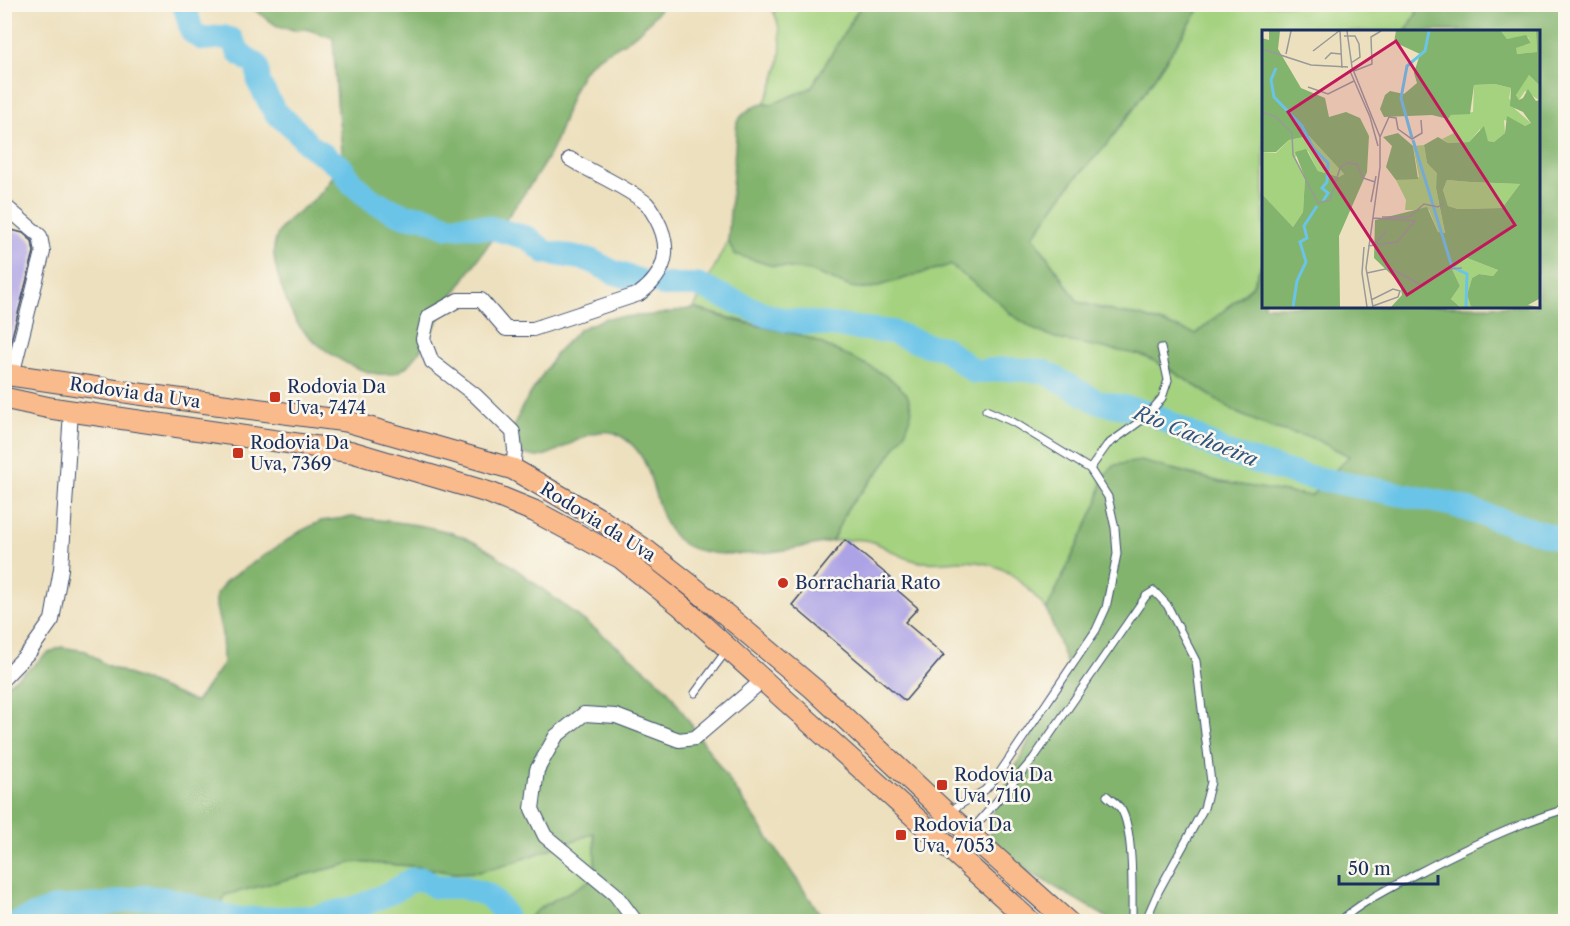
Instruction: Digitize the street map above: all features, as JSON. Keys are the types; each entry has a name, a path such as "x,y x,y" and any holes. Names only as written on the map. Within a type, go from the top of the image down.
{"main road":[{"name":"Rodovia da Uva","path":"8,374 346,421 513,469 608,525 647,551 693,587 814,689 946,813 1068,921"},
{"name":"Rodovia da Uva","path":"4,398 71,411 352,452 490,493 534,511 621,558 680,605 1031,921"}],"street":[{"path":"513,469 515,450 513,432 475,395 432,362 423,339 428,317 458,300 481,300 506,329 533,329 639,294 651,285 662,268 667,244 648,204 570,159"},
{"path":"4,205 40,236 43,252 8,374"},
{"path":"4,678 30,651 52,620 61,569 71,411"},
{"path":"636,921 615,894 545,836 532,809 537,770 556,736 584,714 616,716 679,740 695,738 763,680"}],"lane":[{"path":"1090,469 1107,445 1146,417 1162,398 1168,380 1161,348"},
{"path":"946,813 986,790 1096,630 1106,608 1117,554 1115,528 1108,497 1090,469 1013,422 986,410"},
{"path":"1566,586 1564,641 1566,647"},
{"path":"970,833 1033,759 1146,596 1154,591 1167,605 1196,661 1211,782 1204,808 1158,892 1145,921"},
{"path":"695,693 729,648"},
{"path":"1107,796 1121,809 1126,824 1132,875 1132,921"},
{"path":"1339,921 1371,897 1442,860 1504,831 1559,810 1566,804"}],"green space":[{"path":"248,5 663,5 638,33 599,57 584,71 574,90 551,151 542,167 454,294 421,350 407,366 395,373 381,374 348,364 306,334 298,324 285,298 274,255 276,238 280,230 320,194 343,160 333,38 306,29 294,30 277,26"},
{"path":"759,5 861,5 811,88 770,105 764,103 778,69 780,34 773,10"},
{"path":"861,5 1202,5 1135,107 1107,144 1073,181 1033,236 1078,302 1140,316 1196,334 1252,287 1262,264 1262,308 1540,308 1540,30 1407,30 1417,13 1415,5 1565,5 1565,921 1113,921 1007,859 991,841 989,825 995,806 1067,665 1047,610 1097,503 1104,476 1115,465 1141,461 1220,482 1311,496 1349,456 1313,438 1273,428 1239,414 1163,365 1141,355 1061,340 1037,331 1012,315 1000,303 950,265 868,289 851,287 811,271 770,265 734,254 728,240 737,122 747,111 756,106 770,105 811,88"},
{"path":"1202,5 1415,5 1417,13 1407,30 1262,30 1262,264 1252,286 1196,334 1140,316 1078,302 1033,236 1073,181 1107,144 1135,107"},
{"path":"728,240 734,254 770,265 811,271 851,287 868,289 950,265 1000,303 1012,315 1109,348 1141,355 1163,365 1239,414 1273,428 1313,438 1350,456 1311,496 1220,482 1174,469 1104,476 1097,503 1047,610 1019,580 987,564 958,561 921,562 906,558 867,540 832,541 847,509 881,469 891,379 816,341 694,308"},
{"path":"694,308 816,341 871,367 891,379 907,394 912,410 906,431 881,469 847,509 832,541 752,554 708,552 691,547 677,539 665,522 649,473 638,452 627,440 609,432 588,435 548,455 538,457 520,453 513,428 522,407 557,352 580,329 606,318 655,315"},
{"path":"352,517 421,526 448,532 472,541 515,568 638,663 667,689 825,921 526,921 550,902 596,876 594,833 503,866 478,872 455,873 413,866 355,862 225,895 216,921 5,921 4,687 46,654 61,647 86,651 106,665 196,702 223,664 222,633 216,607 216,595 226,581 301,531 321,521"},
{"path":"594,833 596,876 550,902 526,921 216,922 225,895 355,862 413,866 455,873 503,866"}],"building":[{"path":"4,228 23,233 32,241 34,252 8,352 4,351"},
{"path":"845,540 891,578 888,582 918,608 905,622 944,655 905,701 792,605"}],"waterway":[{"name":"Rio Cachoeira","path":"184,4 192,32 203,39 223,37 232,40 240,54 257,65 259,83 275,112 308,144 341,167 352,183 374,202 405,216 424,217 449,227 491,228 528,238 545,252 590,260 613,272 647,283"},
{"name":"Rio Cachoeira","path":"663,285 697,285 769,316 786,320 892,332 926,345 944,348 975,372 1004,369 1043,371 1098,402 1149,412 1227,453 1299,475 1450,504 1566,541"},
{"path":"19,922 55,908 102,905 144,897 168,899 231,918 316,917 358,907 396,890 411,880 423,879 436,887 462,887 488,895 502,910 508,922"}],"place":[{"name":"Rodovia Da Uva, 7474","path":"275,397"},
{"name":"Rodovia Da Uva, 7369","path":"238,453"},
{"name":"Borracharia Rato","path":"783,583"},
{"name":"Rodovia Da Uva, 7110","path":"942,785"},
{"name":"Rodovia Da Uva, 7053","path":"901,835"}]}
